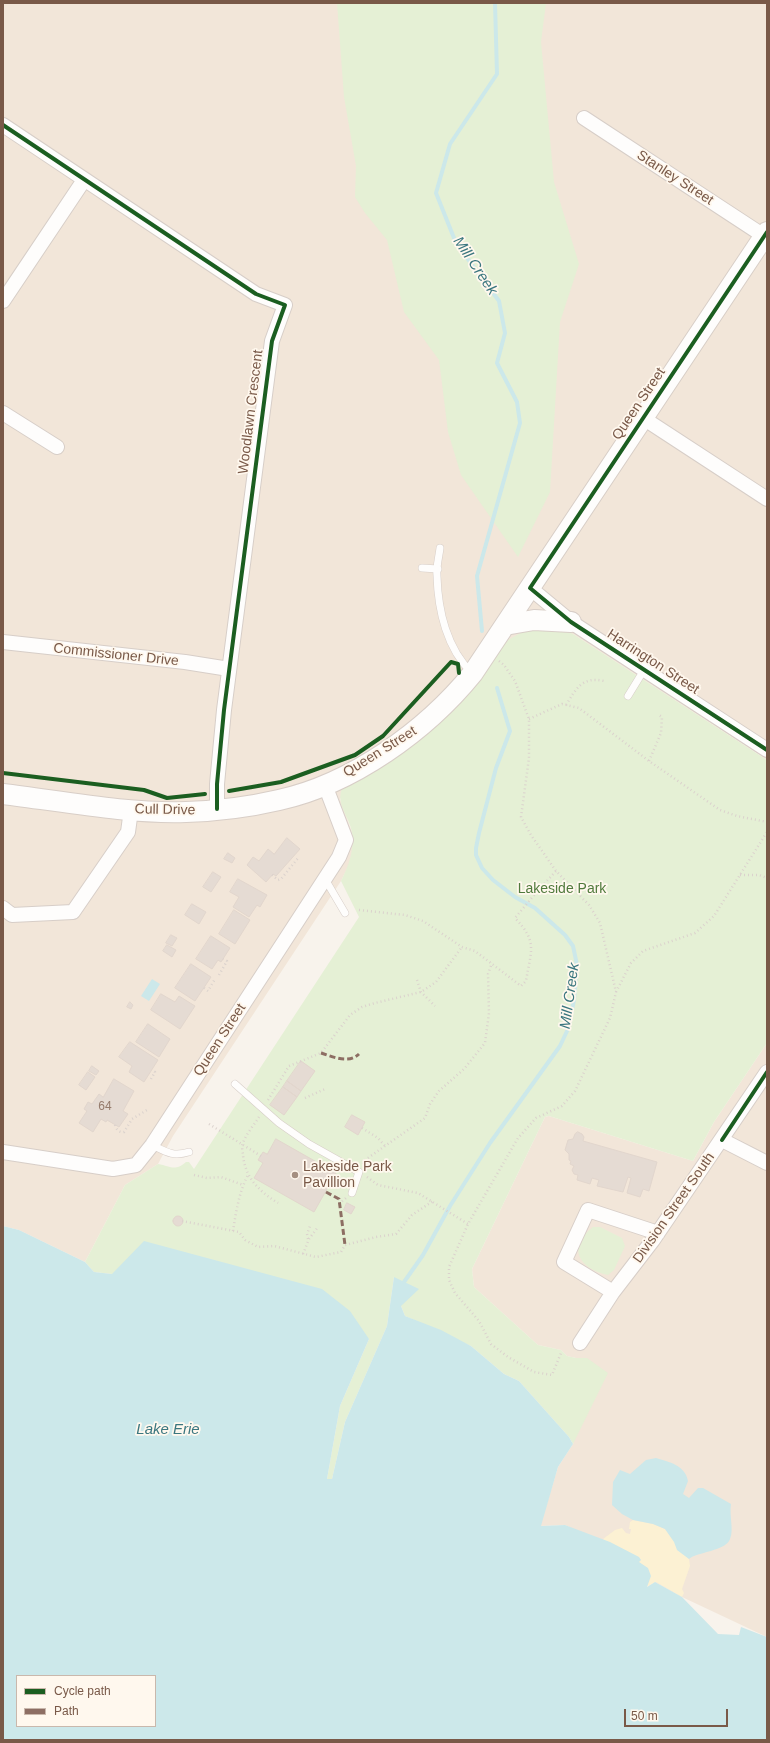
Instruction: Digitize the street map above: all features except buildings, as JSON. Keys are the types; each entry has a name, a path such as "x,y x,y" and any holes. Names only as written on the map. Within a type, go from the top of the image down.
{"street":[{"name":"Stanley Street","path":"584,118 766,235"},
{"name":"Woodlawn Crescent","path":"3,125 256,294 285,305 272,341 229,669 218,768 217,809"},
{"path":"3,301 84,180"},
{"name":"Queen Street","path":"3,1152 113,1169 136,1165 152,1145 339,857 346,840 325,785 366,764 409,737 441,709 472,673 766,235"},
{"path":"3,413 57,447"},
{"path":"643,418 767,499"},
{"name":"Harrington Street","path":"530,588 571,622 767,750"},
{"path":"505,625 534,620 571,622"},
{"name":"Commissioner Drive","path":"3,642 128,657 185,662 229,669"},
{"name":"Cull Drive","path":"3,794 131,810 185,812 279,800 325,785"},
{"path":"3,908 12,915 73,912 128,832 131,810"},
{"name":"Division Street South","path":"580,1343 613,1292 658,1233 767,1072"},
{"path":"722,1140 767,1163"},
{"path":"613,1292 564,1262 588,1210 658,1233"}],"lane":[{"path":"440,548 437,575 442,618 451,644 462,663 472,673"},
{"path":"422,568 438,569"},
{"path":"628,696 644,670"},
{"path":"325,879 345,913"},
{"path":"235,1084 263,1109 309,1144 359,1172 352,1193"},
{"path":"152,1145 173,1154 179,1155 189,1152"}],"path":[{"path":"496,658 504,665 516,681 529,719 529,758 521,817 531,836 556,871 589,905 600,923 616,992"},
{"path":"566,705 577,687 593,678 604,681"},
{"path":"529,719 562,704 579,708 649,761 720,810 737,816 767,822"},
{"path":"649,761 661,733 662,717 659,715"},
{"path":"561,1353 552,1375 534,1372 508,1357 491,1344 479,1321 455,1293 449,1280 449,1267 468,1224 518,1138 536,1118 562,1106 575,1091 610,1018 616,992 631,963 643,951 696,933 714,916 767,832"},
{"path":"272,875 278,880 281,879 299,857"},
{"path":"359,910 405,915 423,921 462,947 475,951 521,986 526,981 532,942 526,930 515,918 534,894 556,871"},
{"path":"740,875 759,875 767,878"},
{"path":"278,1203 262,1193 248,1175 243,1159 242,1144 289,1066 321,1053 350,1015 362,1007 420,992 436,982 462,947"},
{"path":"219,975 227,961 223,959"},
{"path":"468,1224 437,1203 418,1193 378,1185 359,1172 365,1160 425,1118 430,1104 439,1091 464,1069 485,1043 489,1013 488,974 492,964"},
{"path":"204,988 208,991 215,979"},
{"path":"417,980 420,992 435,1006"},
{"path":"151,1079 155,1072 152,1070"},
{"path":"305,1098 325,1090"},
{"path":"115,1125 119,1132 124,1132 132,1118 147,1110"},
{"path":"209,1124 261,1156"},
{"path":"362,1128 378,1138 385,1146"},
{"path":"194,1175 207,1178 221,1177 243,1184"},
{"path":"233,1231 237,1206 243,1184 248,1175"},
{"path":"182,1222 239,1232 246,1240 258,1247 274,1246 316,1256 342,1252 345,1245 376,1237 396,1234 412,1215 433,1201"},
{"path":"308,1239 307,1234 310,1226"},
{"path":"303,1254 308,1239 318,1227"}],"shaded area":[{"path":"3,3 767,3 767,760 573,634 461,700 441,722 414,745 350,783 340,799 352,832 353,848 349,865 341,881 173,1136 158,1164 125,1185 85,1262 19,1230 3,1226"},
{"path":"767,1043 767,1637 682,1597 655,1582 578,1531 565,1525 540,1526 558,1467 573,1444 587,1358 567,1356 561,1350 538,1345 474,1287 472,1269 545,1117 549,1116 693,1161 714,1122"}],"green space":[{"path":"337,3 546,3 541,42 554,182 579,264 560,322 550,492 518,557 461,475 448,432 439,360 404,312 387,240 365,213 355,197 356,166 344,97"},
{"name":"Lakeside Park","path":"537,628 565,631 573,634 767,760 767,1043 714,1122 693,1161 549,1116 545,1117 472,1269 474,1287 538,1345 561,1350 567,1356 587,1358 608,1373 573,1444 569,1437 519,1381 504,1374 471,1346 405,1316 394,1277 387,1326 345,1422 332,1479 327,1479 340,1406 369,1339 112,1274 94,1272 85,1262 125,1185 158,1164 175,1168 189,1162 194,1169 359,917 341,881 350,858 352,846 351,827 343,810 340,799 343,787 414,745 440,722 461,700 508,640 524,631"},
{"path":"593,1227 600,1227 622,1238 625,1246 614,1270 608,1275 590,1268 583,1262 580,1256 578,1249 580,1242"}],"sand":[{"path":"633,1520 653,1524 665,1529 689,1559 690,1566 682,1589 684,1593 682,1597 656,1582 646,1587 603,1539 615,1530 622,1528 626,1533 630,1534 630,1522"}],"water":[{"path":"152,979 160,984 149,1001 141,996"},
{"name":"Lake Erie","path":"3,1226 19,1230 85,1262 94,1272 112,1274 144,1241 322,1289 350,1311 369,1339 340,1406 327,1479 332,1479 345,1422 387,1326 394,1277 419,1289 401,1306 405,1316 441,1330 471,1346 504,1374 519,1381 569,1437 573,1444 558,1467 541,1526 565,1525 610,1542 639,1557 641,1560 639,1562 648,1568 651,1576 647,1587 655,1582 682,1597 718,1634 739,1635 741,1627 767,1637 767,1740 3,1740"},
{"path":"656,1458 676,1465 684,1471 688,1481 683,1494 689,1498 698,1488 703,1488 731,1504 732,1531 730,1539 727,1543 717,1549 689,1559 677,1550 674,1542 665,1529 653,1524 633,1520 622,1514 612,1505 613,1482 620,1470 630,1474 646,1460"}],"waterway":[{"name":"Mill Creek","path":"482,631 477,576 520,423 517,402 497,363 505,333 499,301 456,243 436,193 450,144 497,74 495,3"},
{"name":"Mill Creek","path":"404,1282 423,1255 450,1206 490,1143 560,1046 568,1029 574,1000 577,965 573,946 565,935 535,908 515,897 493,880 482,868 476,855 479,833 496,768 510,731 497,688"}],"marked path":[{"path":"321,1053 341,1059 350,1059 359,1054"},
{"path":"326,1192 339,1199 345,1245"}],"cycle path":[{"path":"3,125 256,294 285,305 272,341 224,710 217,784 217,809"},
{"path":"767,232 530,588 571,622 767,750"},
{"path":"229,791 281,782 355,755 383,736 451,662 458,664 459,673"},
{"path":"3,773 144,790 167,798 205,794"},
{"path":"722,1140 767,1072"}],"place":[{"name":"Lakeside Park Pavillion","path":"295,1175"}]}
